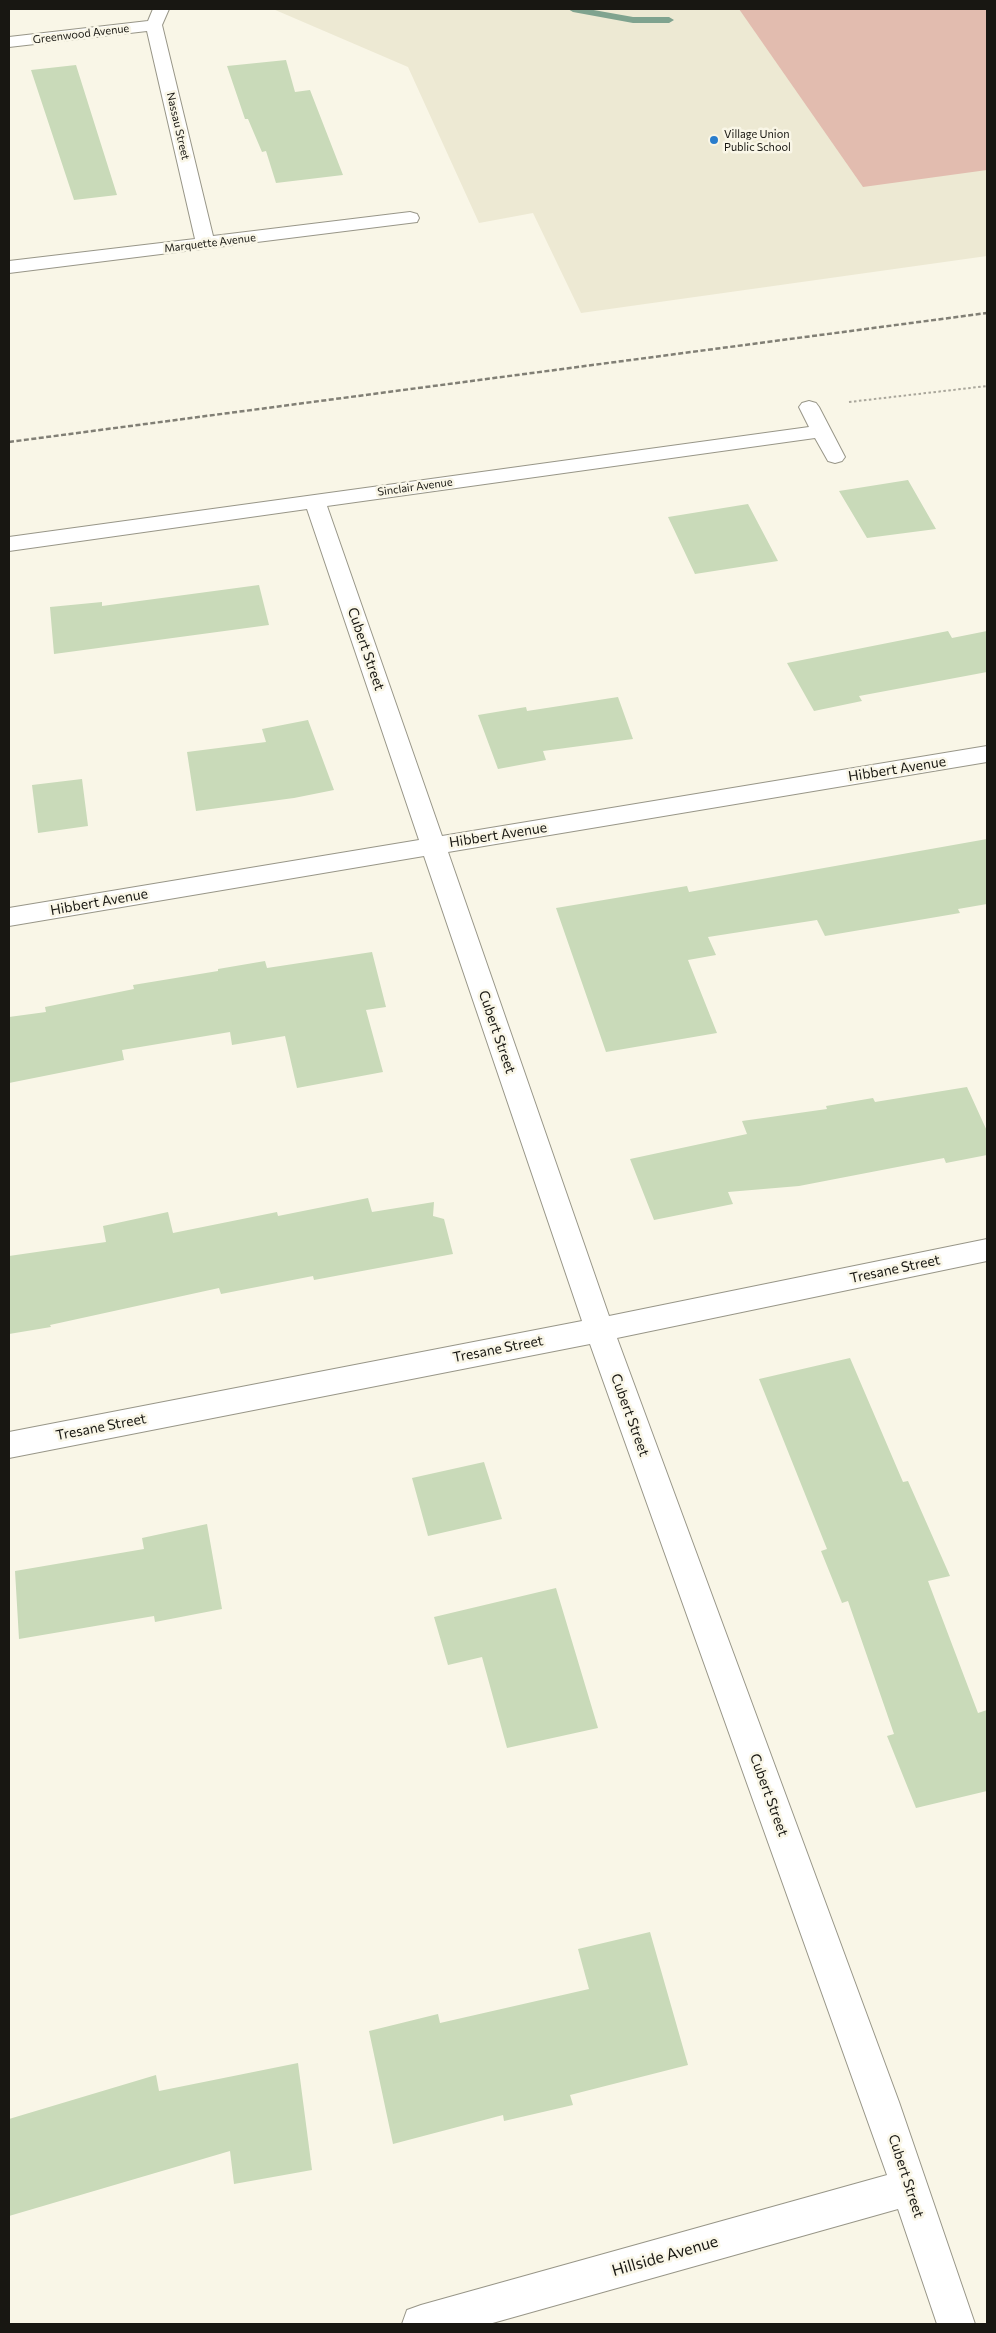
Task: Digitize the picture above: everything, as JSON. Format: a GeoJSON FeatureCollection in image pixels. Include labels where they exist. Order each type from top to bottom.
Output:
{"type":"FeatureCollection","features":[{"type":"Feature","properties":{"kind":"street"},"geometry":{"type":"LineString","coordinates":[[154,25],[161,9]]}},
{"type":"Feature","properties":{"kind":"street","name":"Greenwood Avenue"},"geometry":{"type":"LineString","coordinates":[[9,42],[154,25]]}},
{"type":"Feature","properties":{"kind":"street","name":"Nassau Street"},"geometry":{"type":"LineString","coordinates":[[154,25],[206,244]]}},
{"type":"Feature","properties":{"kind":"street","name":"Marquette Avenue"},"geometry":{"type":"LineString","coordinates":[[9,266],[206,244],[410,218]]}},
{"type":"Feature","properties":{"kind":"street"},"geometry":{"type":"LineString","coordinates":[[809,407],[835,457]]}},
{"type":"Feature","properties":{"kind":"street","name":"Sinclair Avenue"},"geometry":{"type":"LineString","coordinates":[[9,544],[821,431]]}},
{"type":"Feature","properties":{"kind":"street","name":"Cubert Street"},"geometry":{"type":"LineString","coordinates":[[315,501],[599,1330],[882,2102],[956,2324]]}},
{"type":"Feature","properties":{"kind":"street","name":"Hibbert Avenue"},"geometry":{"type":"LineString","coordinates":[[9,917],[987,754]]}},
{"type":"Feature","properties":{"kind":"street","name":"Tresane Street"},"geometry":{"type":"LineString","coordinates":[[9,1445],[599,1330],[987,1250]]}},
{"type":"Feature","properties":{"kind":"street","name":"Hillside Avenue"},"geometry":{"type":"LineString","coordinates":[[421,2324],[909,2187]]}},
{"type":"Feature","properties":{"kind":"path"},"geometry":{"type":"LineString","coordinates":[[809,407],[987,386]]}},
{"type":"Feature","properties":{"kind":"shaded area","name":"Village Union Public School"},"geometry":{"type":"Polygon","coordinates":[[[273,9],[987,9],[987,256],[581,313],[533,213],[479,223],[408,67],[273,9]]]}},
{"type":"Feature","properties":{"kind":"shaded area"},"geometry":{"type":"Polygon","coordinates":[[[739,9],[987,9],[987,170],[863,187],[739,9]]]}},
{"type":"Feature","properties":{"kind":"building"},"geometry":{"type":"Polygon","coordinates":[[[286,60],[295,92],[310,90],[343,175],[276,183],[266,151],[262,152],[248,119],[245,119],[227,66],[286,60]]]}},
{"type":"Feature","properties":{"kind":"building"},"geometry":{"type":"Polygon","coordinates":[[[76,65],[117,195],[74,200],[31,70],[76,65]]]}},
{"type":"Feature","properties":{"kind":"building"},"geometry":{"type":"Polygon","coordinates":[[[908,480],[936,529],[867,538],[839,491],[908,480]]]}},
{"type":"Feature","properties":{"kind":"building"},"geometry":{"type":"Polygon","coordinates":[[[748,504],[778,561],[695,574],[668,517],[748,504]]]}},
{"type":"Feature","properties":{"kind":"building"},"geometry":{"type":"Polygon","coordinates":[[[259,585],[269,625],[54,654],[50,607],[102,602],[102,606],[259,585]]]}},
{"type":"Feature","properties":{"kind":"building"},"geometry":{"type":"Polygon","coordinates":[[[948,631],[952,638],[987,631],[987,672],[859,696],[862,701],[814,711],[787,663],[948,631]]]}},
{"type":"Feature","properties":{"kind":"building"},"geometry":{"type":"Polygon","coordinates":[[[618,697],[633,739],[543,751],[546,760],[498,769],[478,715],[526,707],[527,711],[618,697]]]}},
{"type":"Feature","properties":{"kind":"building"},"geometry":{"type":"Polygon","coordinates":[[[308,720],[334,790],[294,798],[196,811],[187,752],[266,742],[262,729],[308,720]]]}},
{"type":"Feature","properties":{"kind":"building"},"geometry":{"type":"Polygon","coordinates":[[[82,779],[88,826],[38,833],[32,785],[82,779]]]}},
{"type":"Feature","properties":{"kind":"building"},"geometry":{"type":"Polygon","coordinates":[[[987,839],[987,904],[958,909],[960,913],[825,936],[817,920],[708,937],[716,955],[688,960],[717,1033],[606,1052],[556,908],[687,886],[689,892],[987,839]]]}},
{"type":"Feature","properties":{"kind":"building"},"geometry":{"type":"Polygon","coordinates":[[[372,952],[386,1007],[366,1010],[383,1072],[297,1088],[285,1036],[232,1045],[230,1032],[122,1050],[124,1060],[9,1083],[9,1017],[46,1012],[45,1007],[134,989],[133,985],[218,971],[218,969],[265,961],[267,968],[372,952]]]}},
{"type":"Feature","properties":{"kind":"building"},"geometry":{"type":"Polygon","coordinates":[[[967,1087],[987,1131],[987,1155],[946,1163],[944,1158],[799,1186],[728,1192],[733,1204],[654,1220],[630,1159],[747,1134],[742,1121],[827,1109],[826,1106],[873,1098],[875,1102],[967,1087]]]}},
{"type":"Feature","properties":{"kind":"building"},"geometry":{"type":"Polygon","coordinates":[[[368,1198],[372,1212],[434,1202],[433,1216],[444,1219],[453,1254],[314,1280],[313,1276],[221,1294],[219,1288],[50,1325],[51,1327],[9,1334],[9,1256],[106,1242],[103,1226],[168,1212],[173,1233],[277,1212],[278,1216],[368,1198]]]}},
{"type":"Feature","properties":{"kind":"building"},"geometry":{"type":"Polygon","coordinates":[[[850,1358],[903,1482],[908,1481],[950,1576],[928,1581],[978,1713],[987,1710],[987,1791],[916,1808],[887,1736],[894,1734],[848,1601],[842,1603],[821,1551],[827,1549],[759,1379],[850,1358]]]}},
{"type":"Feature","properties":{"kind":"building"},"geometry":{"type":"Polygon","coordinates":[[[484,1462],[502,1519],[428,1536],[412,1478],[484,1462]]]}},
{"type":"Feature","properties":{"kind":"building"},"geometry":{"type":"Polygon","coordinates":[[[207,1524],[222,1609],[155,1622],[154,1616],[19,1639],[15,1571],[144,1549],[142,1538],[207,1524]]]}},
{"type":"Feature","properties":{"kind":"building"},"geometry":{"type":"Polygon","coordinates":[[[556,1588],[598,1728],[507,1748],[482,1657],[448,1665],[434,1617],[556,1588]]]}},
{"type":"Feature","properties":{"kind":"building"},"geometry":{"type":"Polygon","coordinates":[[[650,1932],[688,2065],[570,2095],[573,2105],[504,2121],[503,2115],[393,2144],[369,2031],[438,2014],[440,2023],[589,1989],[578,1949],[650,1932]]]}},
{"type":"Feature","properties":{"kind":"building"},"geometry":{"type":"Polygon","coordinates":[[[298,2063],[312,2170],[234,2184],[230,2151],[9,2216],[9,2119],[156,2075],[159,2091],[298,2063]]]}},
{"type":"Feature","properties":{"kind":"waterway"},"geometry":{"type":"LineString","coordinates":[[573,9],[633,20],[669,20]]}},
{"type":"Feature","properties":{"kind":"railway"},"geometry":{"type":"LineString","coordinates":[[9,442],[987,313]]}},
{"type":"Feature","properties":{"kind":"place","name":"Village Union Public School"},"geometry":{"type":"Point","coordinates":[714,140]}}]}
